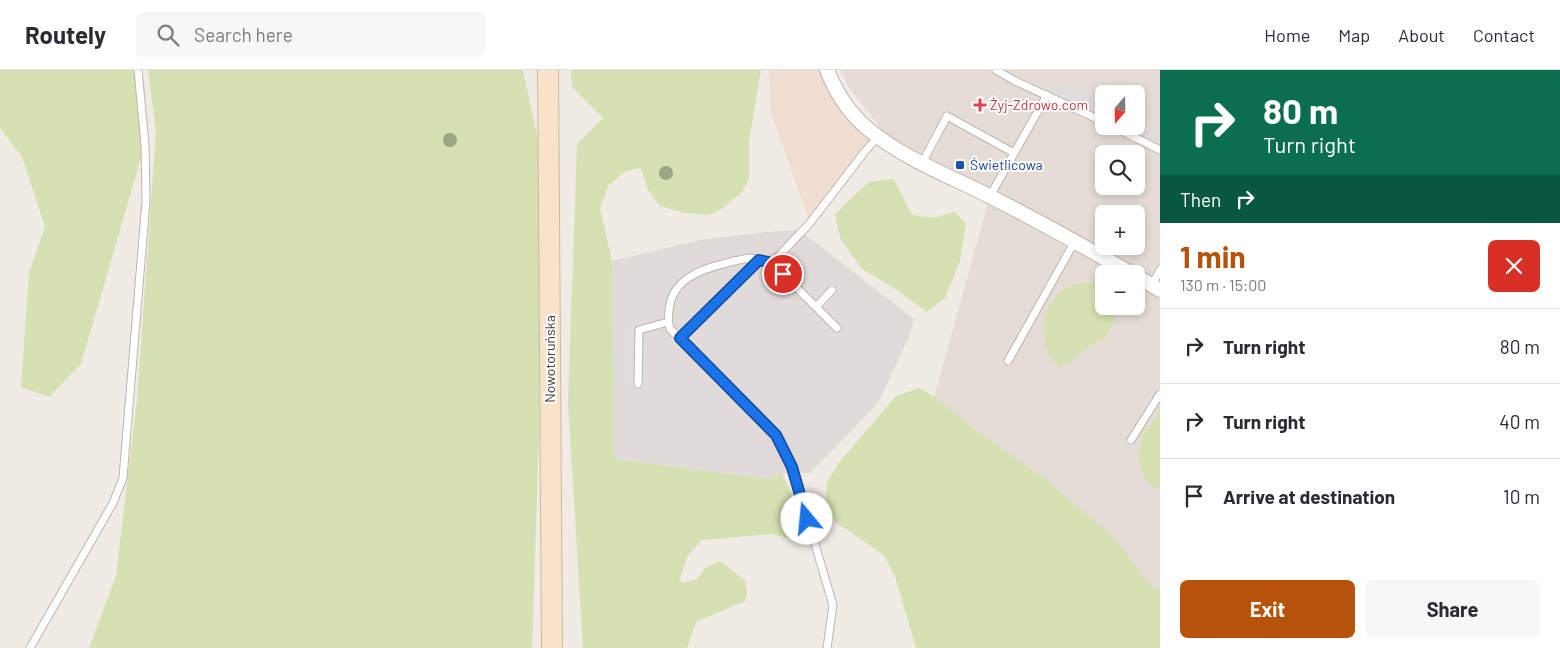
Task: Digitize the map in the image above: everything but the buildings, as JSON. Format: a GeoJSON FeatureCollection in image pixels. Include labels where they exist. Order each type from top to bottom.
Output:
{"type":"FeatureCollection","features":[{"type":"Feature","properties":{"kind":"main road","name":"Nowotoruńska"},"geometry":{"type":"LineString","coordinates":[[548,70],[552,648]]}},
{"type":"Feature","properties":{"kind":"street"},"geometry":{"type":"LineString","coordinates":[[827,70],[844,104],[856,118],[878,137],[922,163],[990,196],[1116,265]]}},
{"type":"Feature","properties":{"kind":"street"},"geometry":{"type":"LineString","coordinates":[[1145,281],[1156,288]]}},
{"type":"Feature","properties":{"kind":"lane"},"geometry":{"type":"LineString","coordinates":[[30,648],[113,502],[123,478],[146,201],[145,144],[138,70]]}},
{"type":"Feature","properties":{"kind":"lane"},"geometry":{"type":"LineString","coordinates":[[996,70],[1015,81],[1095,118]]}},
{"type":"Feature","properties":{"kind":"lane"},"geometry":{"type":"LineString","coordinates":[[990,196],[1047,95]]}},
{"type":"Feature","properties":{"kind":"lane"},"geometry":{"type":"LineString","coordinates":[[922,163],[947,116],[1014,153]]}},
{"type":"Feature","properties":{"kind":"lane"},"geometry":{"type":"LineString","coordinates":[[1130,135],[1160,150]]}},
{"type":"Feature","properties":{"kind":"lane"},"geometry":{"type":"LineString","coordinates":[[772,263],[810,223],[878,137]]}},
{"type":"Feature","properties":{"kind":"lane"},"geometry":{"type":"LineString","coordinates":[[1008,361],[1075,241]]}},
{"type":"Feature","properties":{"kind":"lane"},"geometry":{"type":"LineString","coordinates":[[827,648],[833,605],[792,467],[776,435],[670,328],[668,322],[670,300],[675,289],[694,273],[711,266],[751,258],[772,263],[837,328]]}},
{"type":"Feature","properties":{"kind":"lane"},"geometry":{"type":"LineString","coordinates":[[680,338],[759,260]]}},
{"type":"Feature","properties":{"kind":"lane"},"geometry":{"type":"LineString","coordinates":[[1156,288],[1160,270]]}},
{"type":"Feature","properties":{"kind":"lane"},"geometry":{"type":"LineString","coordinates":[[816,307],[832,290]]}},
{"type":"Feature","properties":{"kind":"lane"},"geometry":{"type":"LineString","coordinates":[[638,384],[639,330],[668,322]]}},
{"type":"Feature","properties":{"kind":"lane"},"geometry":{"type":"LineString","coordinates":[[1131,440],[1160,394]]}},
{"type":"Feature","properties":{"kind":"shaded area"},"geometry":{"type":"Polygon","coordinates":[[[769,70],[827,70],[878,137],[810,223],[770,110],[769,70]]]}},
{"type":"Feature","properties":{"kind":"shaded area"},"geometry":{"type":"Polygon","coordinates":[[[841,70],[1160,70],[1160,595],[931,408],[990,196],[896,148],[847,85],[841,70]]]}},
{"type":"Feature","properties":{"kind":"shaded area"},"geometry":{"type":"Polygon","coordinates":[[[1054,83],[1088,89],[1095,92],[1095,118],[1047,95],[1054,83]]]}},
{"type":"Feature","properties":{"kind":"shaded area"},"geometry":{"type":"Polygon","coordinates":[[[1145,128],[1160,140],[1156,148],[1130,135],[1145,135],[1145,128]]]}},
{"type":"Feature","properties":{"kind":"shaded area"},"geometry":{"type":"Polygon","coordinates":[[[795,230],[806,235],[914,319],[909,337],[878,403],[810,473],[782,473],[769,479],[614,459],[612,261],[700,240],[795,230]]]}},
{"type":"Feature","properties":{"kind":"shaded area"},"geometry":{"type":"Polygon","coordinates":[[[619,321],[653,322],[651,389],[617,387],[619,321]]]}},
{"type":"Feature","properties":{"kind":"green space"},"geometry":{"type":"Polygon","coordinates":[[[0,70],[138,70],[145,144],[81,364],[49,397],[21,387],[29,273],[45,227],[22,157],[0,128],[0,70]]]}},
{"type":"Feature","properties":{"kind":"green space"},"geometry":{"type":"Polygon","coordinates":[[[148,70],[523,70],[539,145],[539,436],[532,648],[89,648],[116,576],[137,399],[156,132],[148,70]]]}},
{"type":"Feature","properties":{"kind":"green space"},"geometry":{"type":"Polygon","coordinates":[[[571,70],[761,70],[749,141],[749,179],[742,192],[720,210],[709,215],[684,213],[660,206],[648,190],[641,168],[626,171],[609,185],[600,208],[612,261],[614,459],[769,479],[782,473],[796,506],[796,521],[787,538],[772,534],[702,540],[688,555],[679,580],[683,583],[697,579],[704,569],[720,561],[745,580],[747,593],[745,601],[696,622],[687,648],[583,648],[568,403],[577,144],[603,118],[572,87],[571,70]]]}},
{"type":"Feature","properties":{"kind":"green space"},"geometry":{"type":"Polygon","coordinates":[[[893,179],[913,215],[932,218],[955,212],[966,224],[960,261],[945,298],[927,312],[894,288],[862,269],[841,240],[835,215],[869,182],[893,179]]]}},
{"type":"Feature","properties":{"kind":"green space"},"geometry":{"type":"Polygon","coordinates":[[[1095,282],[1095,315],[1115,315],[1115,321],[1105,338],[1081,351],[1072,363],[1060,367],[1050,356],[1046,347],[1044,329],[1047,311],[1057,295],[1064,289],[1082,283],[1095,282]]]}},
{"type":"Feature","properties":{"kind":"green space"},"geometry":{"type":"Polygon","coordinates":[[[919,388],[932,395],[979,433],[1045,479],[1114,538],[1150,585],[1160,590],[1160,648],[916,648],[895,577],[884,555],[825,515],[827,483],[838,464],[896,396],[919,388]]]}},
{"type":"Feature","properties":{"kind":"green space"},"geometry":{"type":"Polygon","coordinates":[[[1160,409],[1160,488],[1152,487],[1142,473],[1138,455],[1144,432],[1155,420],[1160,409]]]}},
{"type":"Feature","properties":{"kind":"place","name":"Żyj-Zdrowo.com"},"geometry":{"type":"Point","coordinates":[980,105]}},
{"type":"Feature","properties":{"kind":"place","name":"Świetlicowa"},"geometry":{"type":"Point","coordinates":[960,165]}},
{"type":"Feature","properties":{"kind":"route"},"geometry":{"type":"LineString","coordinates":[[783,274],[772,263],[759,260],[680,338],[776,435],[792,467],[807,519]]}}]}
